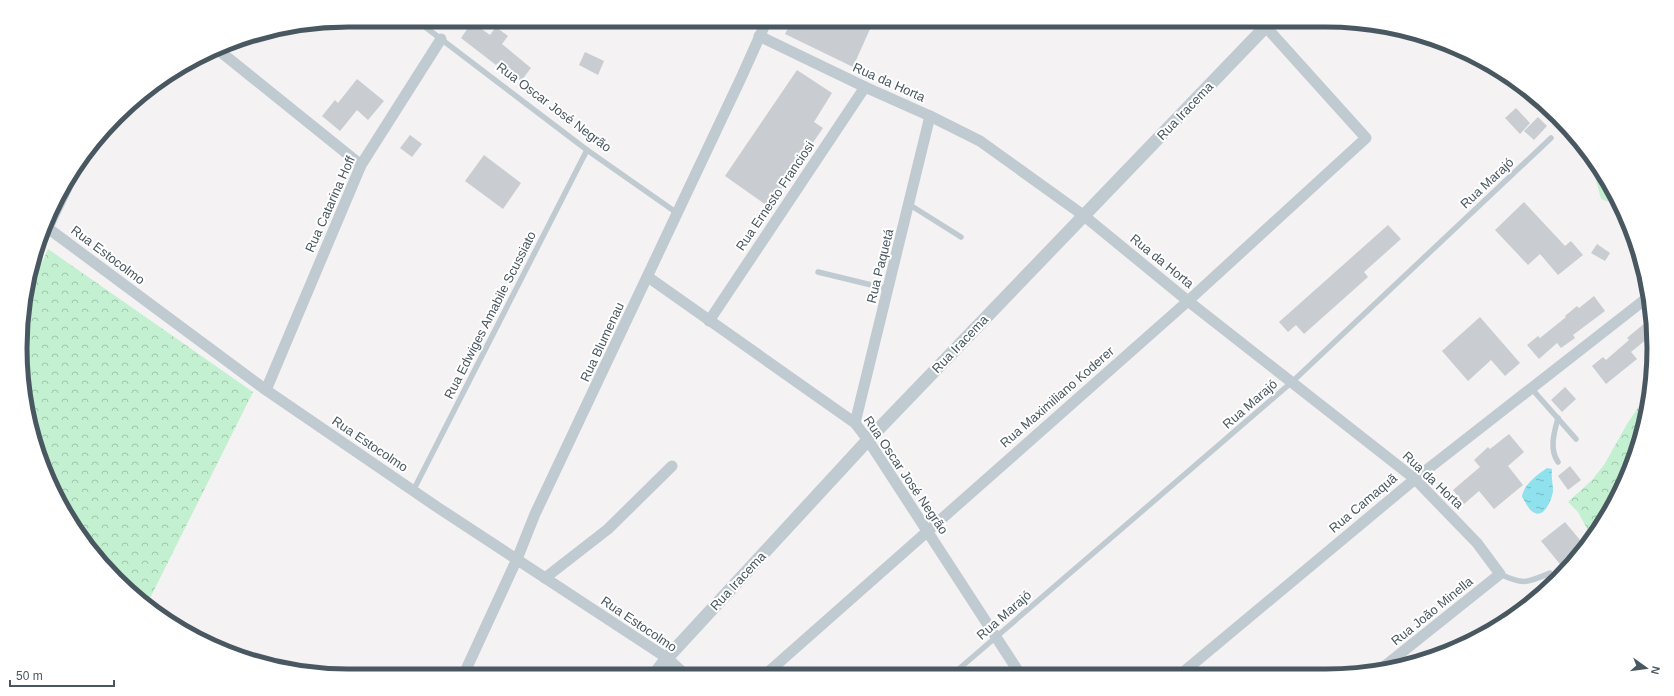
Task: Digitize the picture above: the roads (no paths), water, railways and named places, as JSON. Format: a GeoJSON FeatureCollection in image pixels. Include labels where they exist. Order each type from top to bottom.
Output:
{"type":"FeatureCollection","features":[{"type":"Feature","properties":{"kind":"street","name":"Rua Blumenau"},"geometry":{"type":"LineString","coordinates":[[466,669],[517,559],[535,514],[742,78],[764,27]]}},
{"type":"Feature","properties":{"kind":"street","name":"Rua Iracema"},"geometry":{"type":"LineString","coordinates":[[659,669],[667,658],[868,440],[1083,215],[1266,27]]}},
{"type":"Feature","properties":{"kind":"street","name":"Rua Maximiliano Koderer"},"geometry":{"type":"LineString","coordinates":[[772,669],[1188,301],[1366,138],[1272,27]]}},
{"type":"Feature","properties":{"kind":"street","name":"Rua da Horta"},"geometry":{"type":"LineString","coordinates":[[759,36],[980,141],[1083,215],[1188,301],[1415,479],[1477,543],[1500,574]]}},
{"type":"Feature","properties":{"kind":"street","name":"Rua Catarina Hoff"},"geometry":{"type":"LineString","coordinates":[[266,390],[361,164],[441,40]]}},
{"type":"Feature","properties":{"kind":"street"},"geometry":{"type":"LineString","coordinates":[[222,53],[361,164]]}},
{"type":"Feature","properties":{"kind":"street","name":"Rua Ernesto Franciosi"},"geometry":{"type":"LineString","coordinates":[[709,321],[865,87]]}},
{"type":"Feature","properties":{"kind":"street","name":"Rua Paquetá"},"geometry":{"type":"LineString","coordinates":[[855,423],[910,204],[930,116]]}},
{"type":"Feature","properties":{"kind":"street","name":"Rua Estocolmo"},"geometry":{"type":"LineString","coordinates":[[50,229],[266,390],[413,490],[667,658],[679,669]]}},
{"type":"Feature","properties":{"kind":"street","name":"Rua Oscar José Negrão"},"geometry":{"type":"LineString","coordinates":[[648,277],[855,423],[868,440],[1017,669]]}},
{"type":"Feature","properties":{"kind":"street","name":"Rua Camaquã"},"geometry":{"type":"LineString","coordinates":[[1187,669],[1415,479],[1643,301]]}},
{"type":"Feature","properties":{"kind":"street"},"geometry":{"type":"LineString","coordinates":[[545,578],[608,529],[672,466]]}},
{"type":"Feature","properties":{"kind":"street","name":"Rua João Minella"},"geometry":{"type":"LineString","coordinates":[[1388,663],[1500,574]]}},
{"type":"Feature","properties":{"kind":"lane","name":"Rua Oscar José Negrão"},"geometry":{"type":"LineString","coordinates":[[425,27],[587,150],[678,213]]}},
{"type":"Feature","properties":{"kind":"lane","name":"Rua Marajó"},"geometry":{"type":"LineString","coordinates":[[959,669],[1292,382],[1551,138]]}},
{"type":"Feature","properties":{"kind":"lane","name":"Rua Edwiges Amabile Scussiato"},"geometry":{"type":"LineString","coordinates":[[413,490],[587,150]]}},
{"type":"Feature","properties":{"kind":"lane"},"geometry":{"type":"LineString","coordinates":[[910,204],[961,238]]}},
{"type":"Feature","properties":{"kind":"lane"},"geometry":{"type":"LineString","coordinates":[[818,272],[888,288]]}},
{"type":"Feature","properties":{"kind":"lane"},"geometry":{"type":"LineString","coordinates":[[1531,388],[1576,439]]}},
{"type":"Feature","properties":{"kind":"lane"},"geometry":{"type":"LineString","coordinates":[[1558,418],[1553,444],[1554,456],[1558,462]]}},
{"type":"Feature","properties":{"kind":"lane"},"geometry":{"type":"LineString","coordinates":[[1500,574],[1514,581],[1520,582],[1532,581],[1550,573]]}},
{"type":"Feature","properties":{"kind":"water"},"geometry":{"type":"Polygon","coordinates":[[[1547,468],[1552,469],[1553,491],[1547,508],[1541,513],[1537,514],[1531,511],[1522,497],[1528,484],[1547,468]]]}}]}
